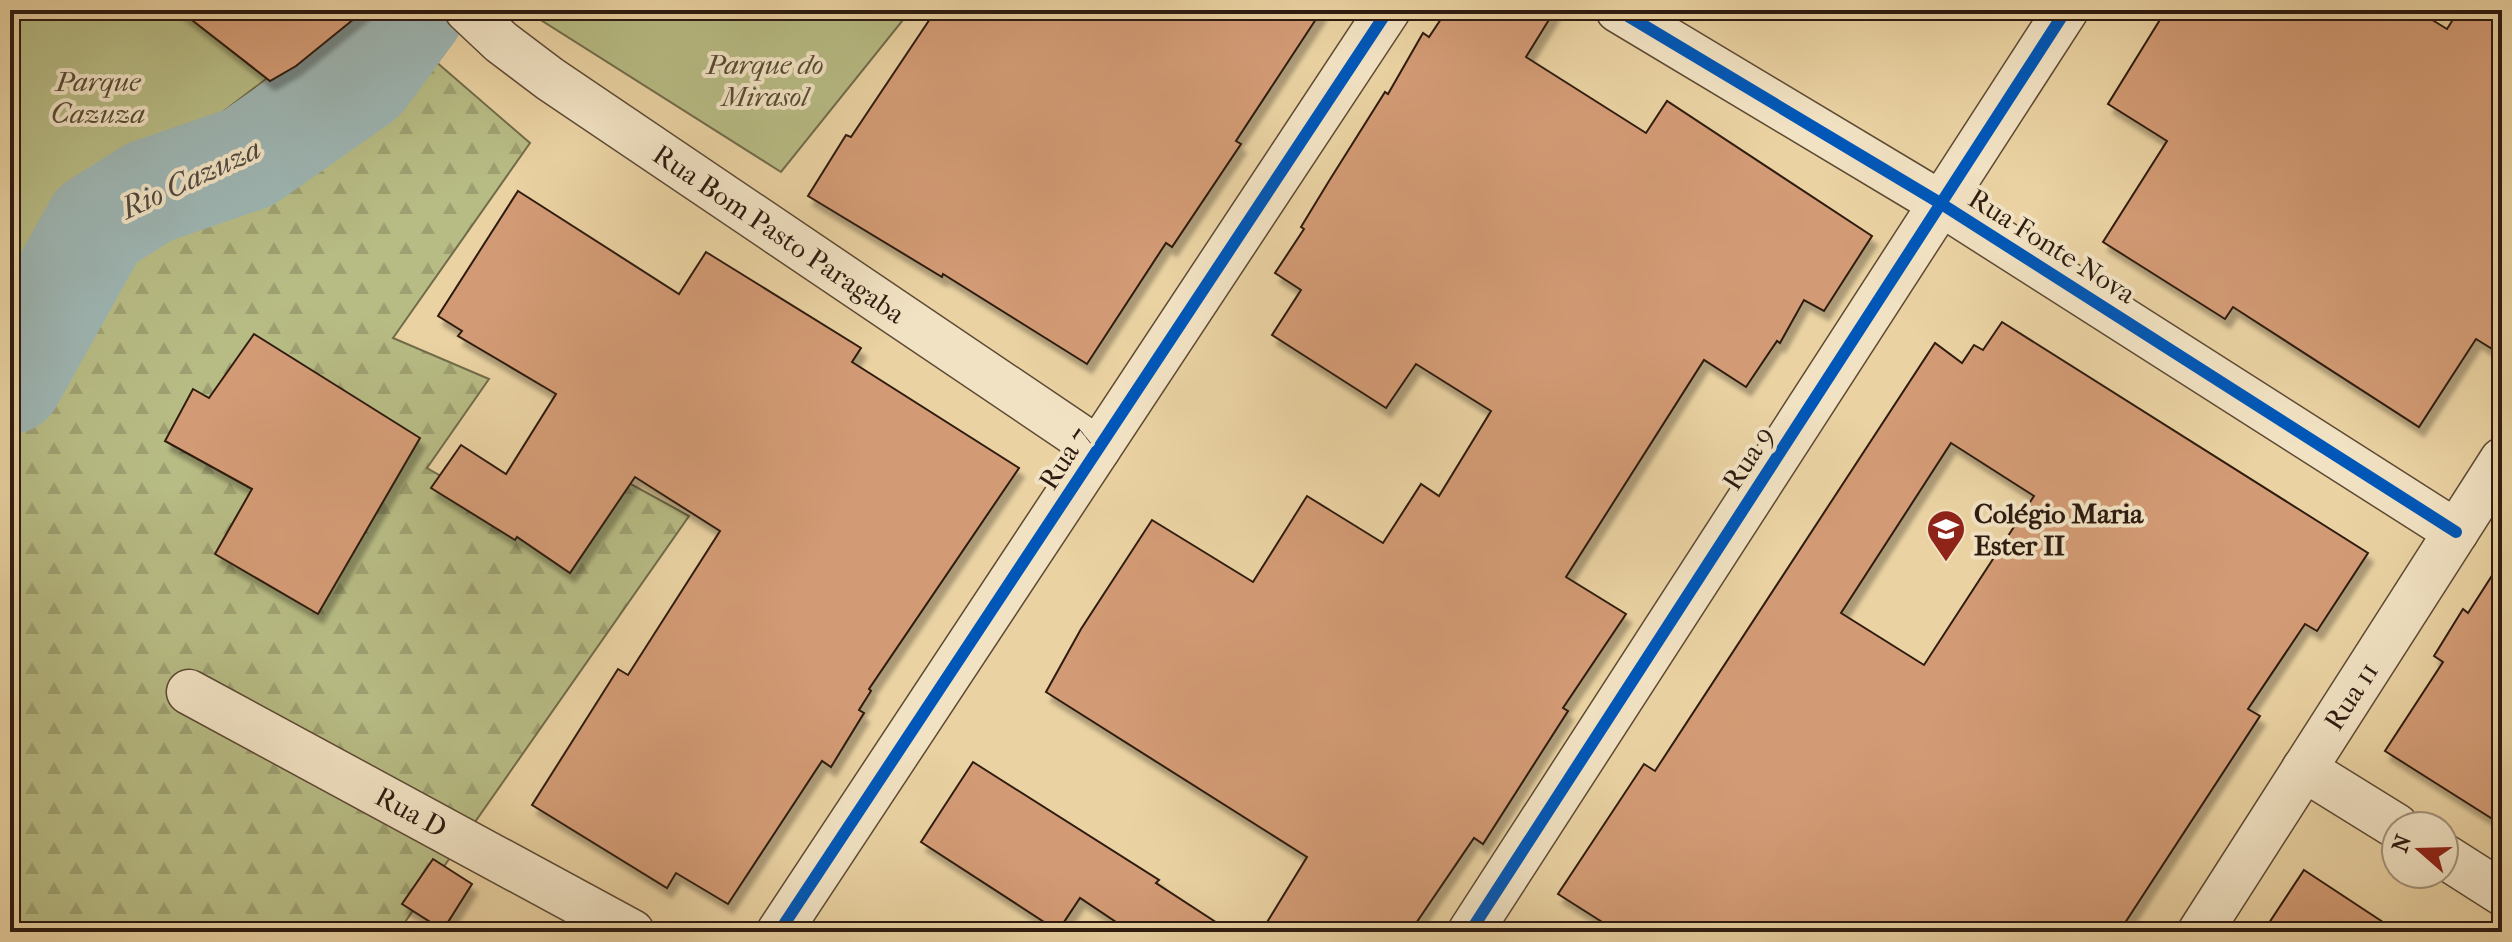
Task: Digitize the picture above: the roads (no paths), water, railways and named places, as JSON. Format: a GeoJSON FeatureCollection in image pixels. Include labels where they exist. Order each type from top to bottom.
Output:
{"type":"FeatureCollection","features":[{"type":"Feature","properties":{"kind":"street","name":"Rua Bom Pasto Paragaba"},"geometry":{"type":"LineString","coordinates":[[467,10],[501,42],[550,79],[1098,449]]}},
{"type":"Feature","properties":{"kind":"street","name":"Rua 7"},"geometry":{"type":"LineString","coordinates":[[779,932],[1388,10]]}},
{"type":"Feature","properties":{"kind":"street","name":"Rua Fonte Nova"},"geometry":{"type":"LineString","coordinates":[[1618,10],[1940,203],[2456,532]]}},
{"type":"Feature","properties":{"kind":"street","name":"Rua 9"},"geometry":{"type":"LineString","coordinates":[[1470,932],[2066,10]]}},
{"type":"Feature","properties":{"kind":"street","name":"Rua 11"},"geometry":{"type":"LineString","coordinates":[[2200,932],[2502,460]]}},
{"type":"Feature","properties":{"kind":"street","name":"Rua D"},"geometry":{"type":"LineString","coordinates":[[189,692],[632,932]]}},
{"type":"Feature","properties":{"kind":"street"},"geometry":{"type":"LineString","coordinates":[[2304,769],[2380,816]]}},
{"type":"Feature","properties":{"kind":"street"},"geometry":{"type":"LineString","coordinates":[[2460,866],[2502,893]]}},
{"type":"Feature","properties":{"kind":"waterway","name":"Rio Cazuza"},"geometry":{"type":"LineString","coordinates":[[10,381],[97,225],[149,192],[248,158],[362,78],[412,10]]}},
{"type":"Feature","properties":{"kind":"place","name":"Colégio Maria Ester II"},"geometry":{"type":"Point","coordinates":[1946,563]}},
{"type":"Feature","properties":{"kind":"park label","name":"Parque do Mirasol"},"geometry":{"type":"Point","coordinates":[765,80]}},
{"type":"Feature","properties":{"kind":"park label","name":"Parque Cazuza"},"geometry":{"type":"Point","coordinates":[98,97]}}]}
